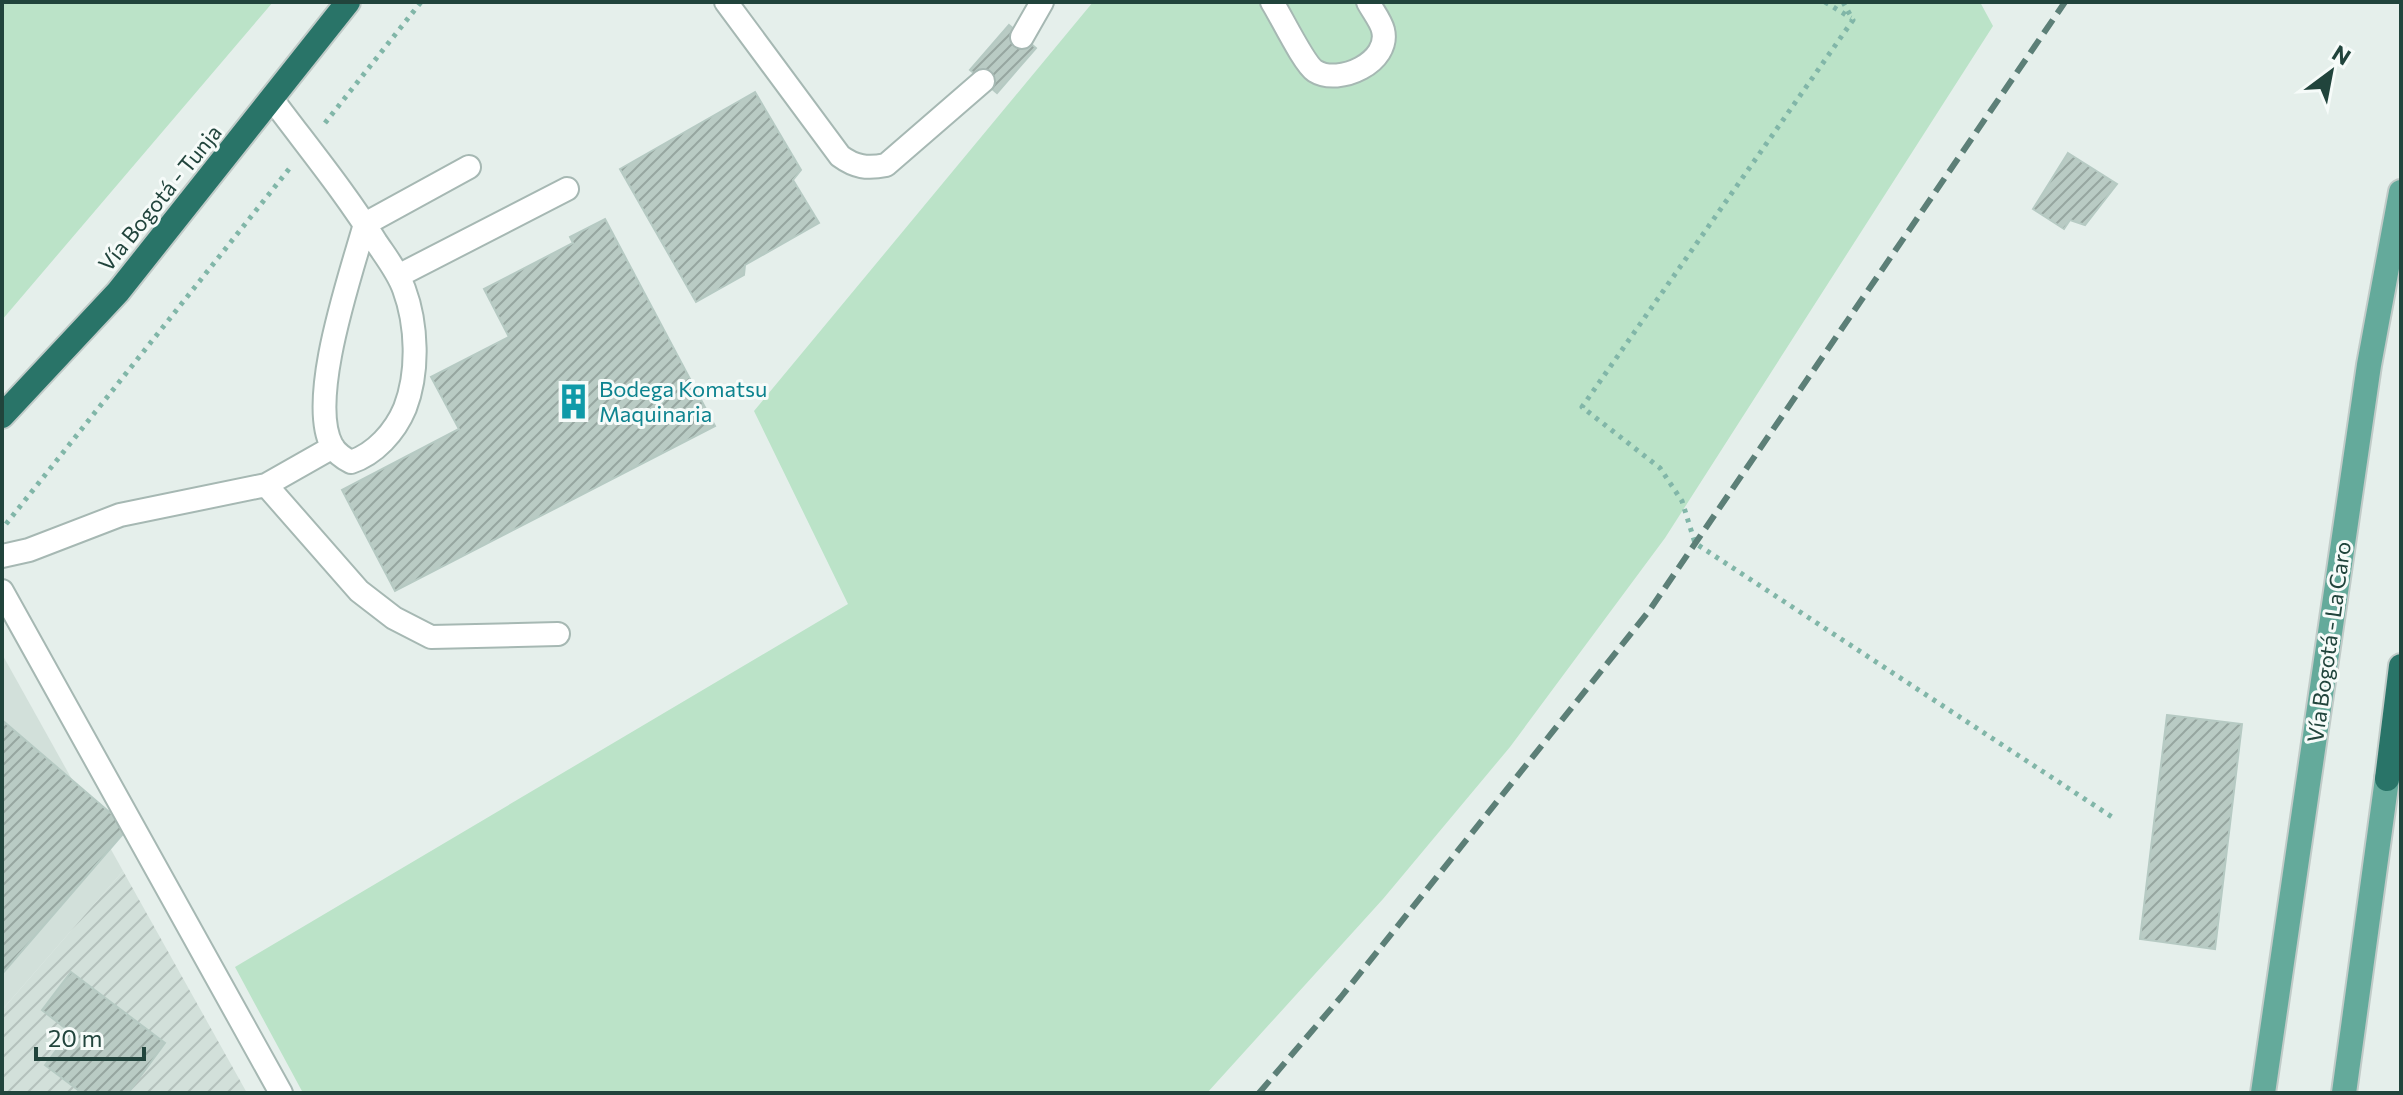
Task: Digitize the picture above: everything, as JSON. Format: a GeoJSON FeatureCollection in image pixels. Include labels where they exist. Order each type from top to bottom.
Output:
{"type":"FeatureCollection","features":[{"type":"Feature","properties":{"kind":"highway","name":"Vía Bogotá - Tunja"},"geometry":{"type":"LineString","coordinates":[[2,416],[118,292],[348,2]]}},
{"type":"Feature","properties":{"kind":"highway"},"geometry":{"type":"LineString","coordinates":[[2387,779],[2401,666]]}},
{"type":"Feature","properties":{"kind":"main road","name":"Vía Bogotá - La Caro"},"geometry":{"type":"LineString","coordinates":[[2263,1093],[2369,365],[2401,192]]}},
{"type":"Feature","properties":{"kind":"main road"},"geometry":{"type":"LineString","coordinates":[[2344,1093],[2387,779],[2401,729]]}},
{"type":"Feature","properties":{"kind":"lane"},"geometry":{"type":"LineString","coordinates":[[726,2],[840,156],[852,164],[869,168],[886,165],[983,81]]}},
{"type":"Feature","properties":{"kind":"lane"},"geometry":{"type":"LineString","coordinates":[[1022,37],[1042,2]]}},
{"type":"Feature","properties":{"kind":"lane"},"geometry":{"type":"LineString","coordinates":[[1272,2],[1311,69],[1331,77],[1356,71],[1369,62],[1382,43],[1383,31],[1368,2]]}},
{"type":"Feature","properties":{"kind":"lane"},"geometry":{"type":"LineString","coordinates":[[272,99],[365,224],[398,276],[413,322],[413,375],[409,399],[395,426],[382,442],[364,458],[351,462],[340,456],[333,447],[326,420],[328,369],[365,224],[469,167]]}},
{"type":"Feature","properties":{"kind":"lane"},"geometry":{"type":"LineString","coordinates":[[398,276],[567,189]]}},
{"type":"Feature","properties":{"kind":"lane"},"geometry":{"type":"LineString","coordinates":[[2,556],[29,550],[120,515],[266,485],[333,447]]}},
{"type":"Feature","properties":{"kind":"lane"},"geometry":{"type":"LineString","coordinates":[[266,485],[359,591],[394,618],[431,637],[558,634]]}},
{"type":"Feature","properties":{"kind":"lane"},"geometry":{"type":"LineString","coordinates":[[2,591],[281,1093]]}},
{"type":"Feature","properties":{"kind":"path"},"geometry":{"type":"LineString","coordinates":[[2,530],[421,2]]}},
{"type":"Feature","properties":{"kind":"path"},"geometry":{"type":"LineString","coordinates":[[1825,2],[1853,20]]}},
{"type":"Feature","properties":{"kind":"path"},"geometry":{"type":"LineString","coordinates":[[1843,2],[1853,20]]}},
{"type":"Feature","properties":{"kind":"path"},"geometry":{"type":"LineString","coordinates":[[1853,20],[1582,407],[1660,468],[1682,501],[1695,543],[2112,817]]}},
{"type":"Feature","properties":{"kind":"shaded area"},"geometry":{"type":"Polygon","coordinates":[[[2,654],[123,871],[2,1010],[2,654]]]}},
{"type":"Feature","properties":{"kind":"shaded area"},"geometry":{"type":"Polygon","coordinates":[[[123,871],[247,1093],[2,1093],[2,1010],[123,871]]]}},
{"type":"Feature","properties":{"kind":"green space"},"geometry":{"type":"Polygon","coordinates":[[[2,2],[273,2],[2,320],[2,2]]]}},
{"type":"Feature","properties":{"kind":"green space"},"geometry":{"type":"Polygon","coordinates":[[[1093,2],[1980,2],[1993,26],[1665,538],[1510,747],[1383,899],[1207,1093],[303,1093],[235,967],[848,604],[754,411],[1093,2]]]}},
{"type":"Feature","properties":{"kind":"building"},"geometry":{"type":"Polygon","coordinates":[[[1009,25],[1036,48],[997,93],[970,70],[1009,25]]]}},
{"type":"Feature","properties":{"kind":"building"},"geometry":{"type":"Polygon","coordinates":[[[755,92],[801,170],[793,180],[819,223],[745,265],[744,275],[696,302],[620,169],[755,92]]]}},
{"type":"Feature","properties":{"kind":"building"},"geometry":{"type":"Polygon","coordinates":[[[2068,153],[2117,184],[2085,225],[2070,220],[2064,229],[2033,209],[2068,153]]]}},
{"type":"Feature","properties":{"kind":"building","name":"Bodega Komatsu Maquinaria"},"geometry":{"type":"Polygon","coordinates":[[[605,219],[715,426],[395,591],[342,490],[459,429],[431,377],[509,337],[484,289],[573,243],[570,237],[605,219]]]}},
{"type":"Feature","properties":{"kind":"building"},"geometry":{"type":"Polygon","coordinates":[[[2167,715],[2242,724],[2215,949],[2140,939],[2167,715]]]}},
{"type":"Feature","properties":{"kind":"building"},"geometry":{"type":"Polygon","coordinates":[[[2,720],[128,828],[2,974],[2,720]]]}},
{"type":"Feature","properties":{"kind":"building"},"geometry":{"type":"Polygon","coordinates":[[[71,972],[165,1043],[128,1093],[82,1093],[45,1065],[70,1032],[42,1010],[71,972]]]}},
{"type":"Feature","properties":{"kind":"railway"},"geometry":{"type":"LineString","coordinates":[[1259,1093],[1341,997],[1649,611],[2065,2]]}},
{"type":"Feature","properties":{"kind":"place","name":"Bodega Komatsu Maquinaria"},"geometry":{"type":"Point","coordinates":[573,402]}}]}
